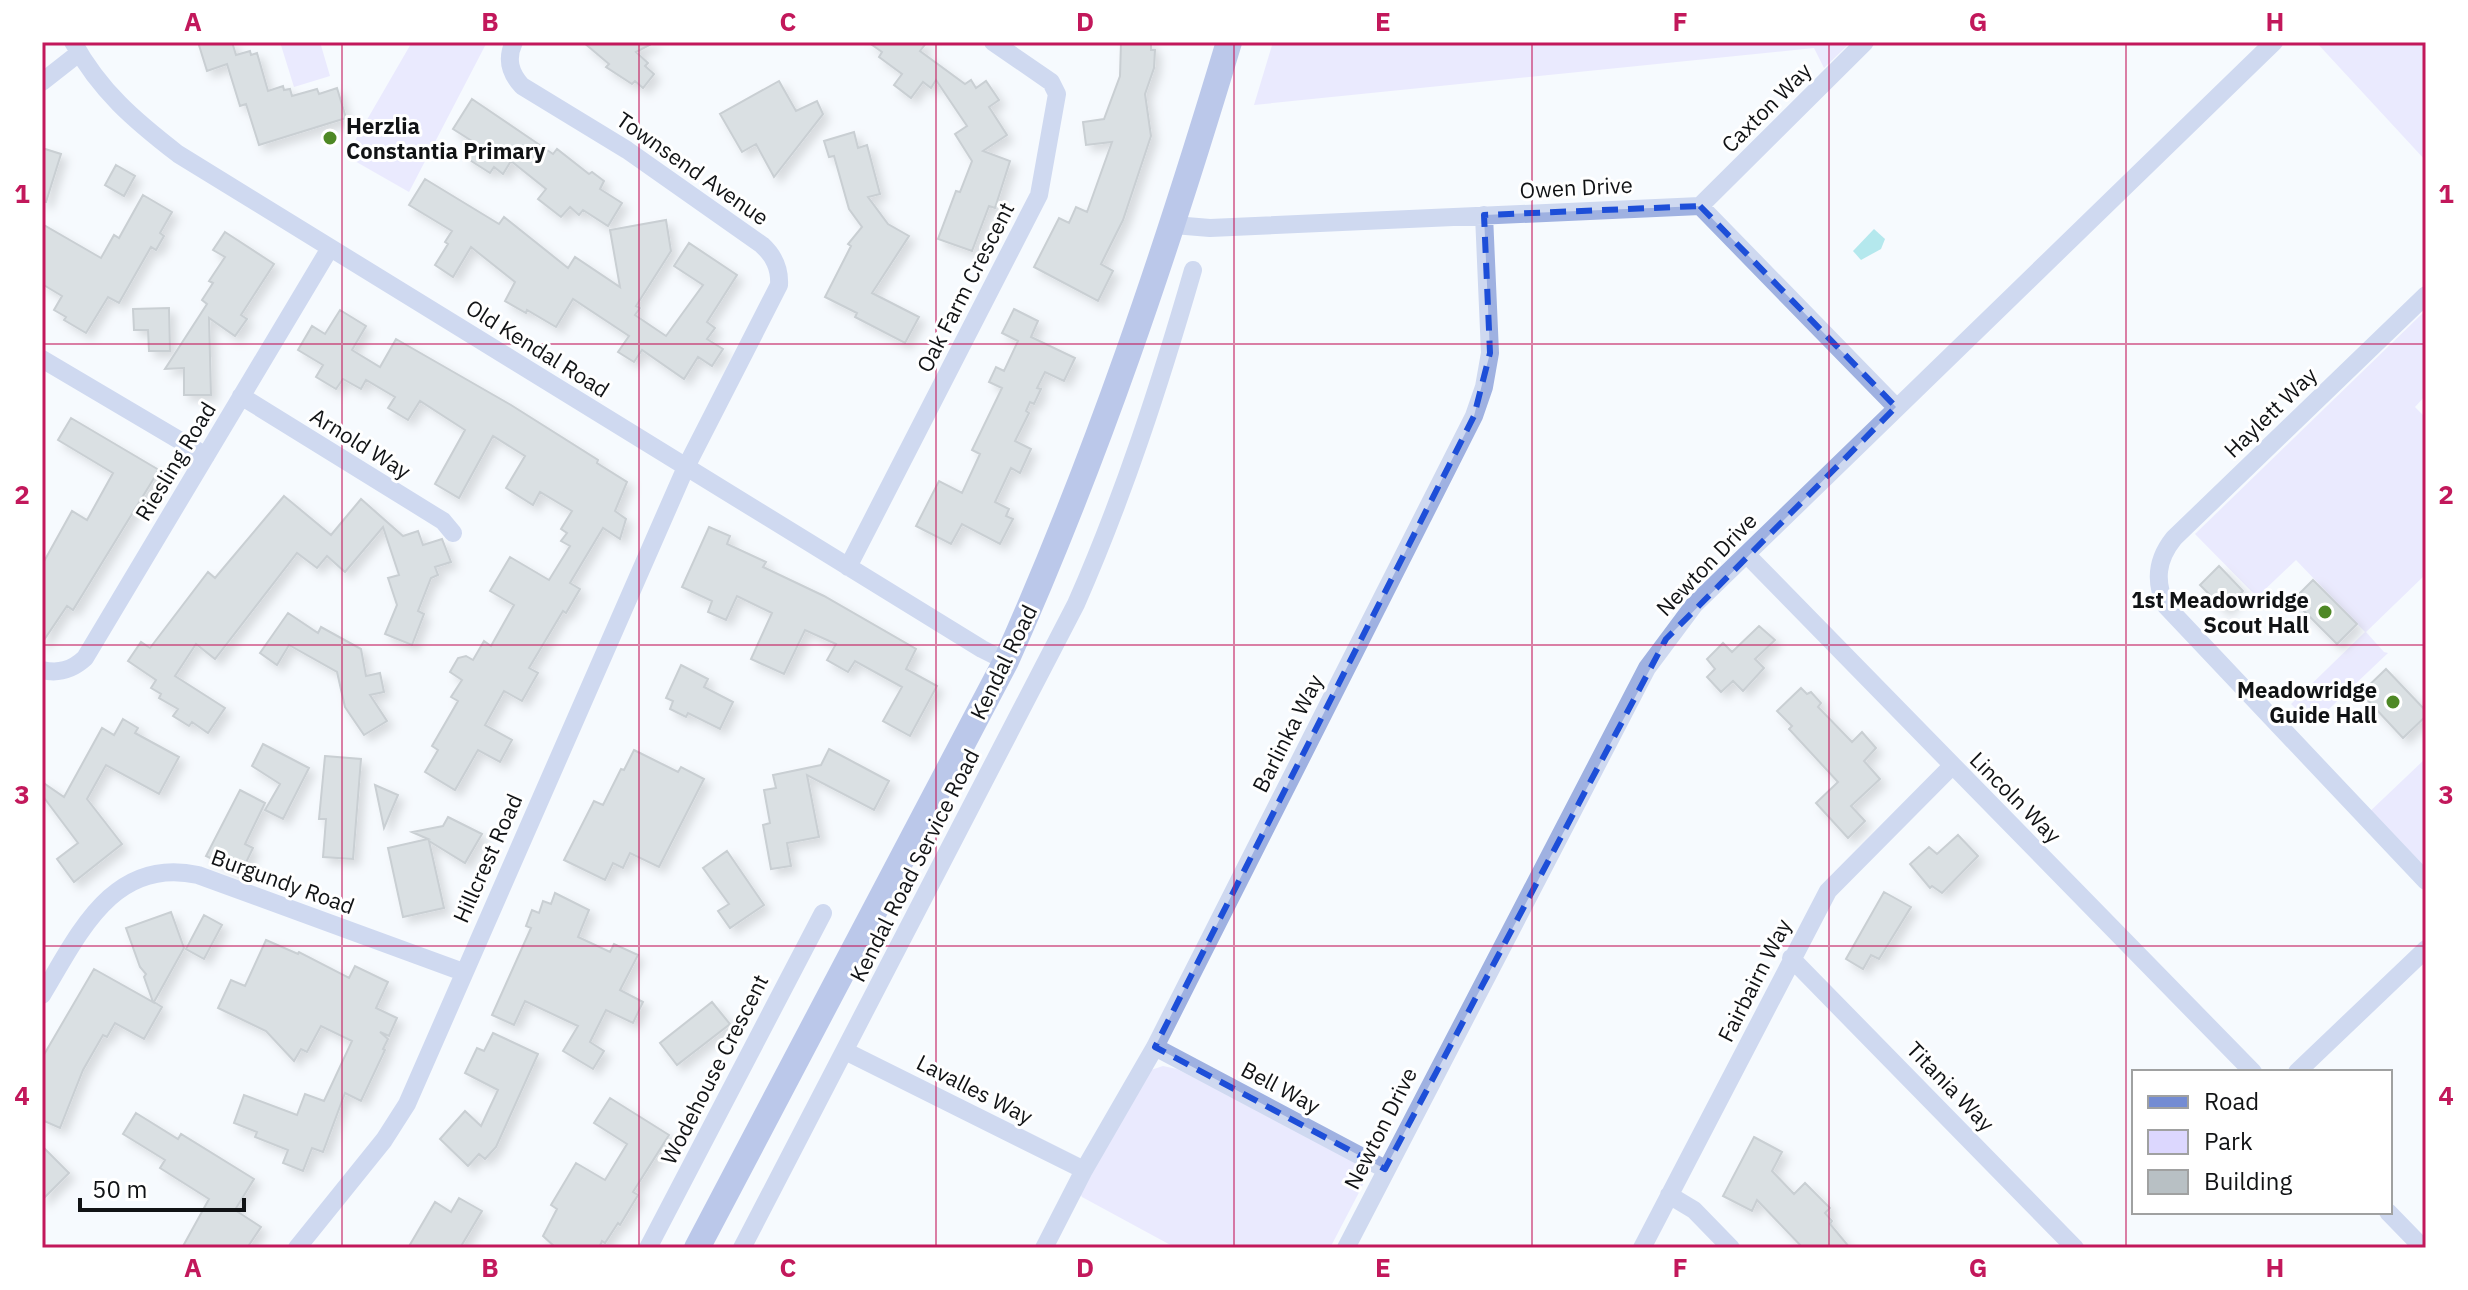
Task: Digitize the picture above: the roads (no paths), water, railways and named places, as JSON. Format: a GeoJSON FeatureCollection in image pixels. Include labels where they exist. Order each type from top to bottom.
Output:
{"type":"FeatureCollection","features":[{"type":"Feature","properties":{"kind":"main road","name":"Kendal Road"},"geometry":{"type":"LineString","coordinates":[[697,1248],[1006,661],[1077,495],[1118,388],[1174,225],[1229,42]]}},
{"type":"Feature","properties":{"kind":"street","name":"Townsend Avenue"},"geometry":{"type":"LineString","coordinates":[[514,42],[510,51],[511,70],[522,86],[627,150],[762,245],[774,260],[780,276],[777,293],[686,467]]}},
{"type":"Feature","properties":{"kind":"street","name":"Oak Farm Crescent"},"geometry":{"type":"LineString","coordinates":[[848,567],[1039,195],[1057,94],[1051,82],[993,42]]}},
{"type":"Feature","properties":{"kind":"street","name":"Caxton Way"},"geometry":{"type":"LineString","coordinates":[[1700,206],[1865,42]]}},
{"type":"Feature","properties":{"kind":"street","name":"Newton Drive"},"geometry":{"type":"LineString","coordinates":[[1346,1248],[1647,668],[1694,605],[2274,42]]}},
{"type":"Feature","properties":{"kind":"street","name":"Old Kendal Road"},"geometry":{"type":"LineString","coordinates":[[76,48],[105,90],[126,113],[178,154],[1006,661]]}},
{"type":"Feature","properties":{"kind":"street"},"geometry":{"type":"LineString","coordinates":[[42,82],[76,48]]}},
{"type":"Feature","properties":{"kind":"street","name":"Owen Drive"},"geometry":{"type":"LineString","coordinates":[[1174,225],[1210,228],[1700,206]]}},
{"type":"Feature","properties":{"kind":"street"},"geometry":{"type":"LineString","coordinates":[[1700,206],[1896,407]]}},
{"type":"Feature","properties":{"kind":"street","name":"Barlinka Way"},"geometry":{"type":"LineString","coordinates":[[1044,1248],[1084,1170],[1155,1047],[1474,416],[1484,387],[1490,353],[1484,215]]}},
{"type":"Feature","properties":{"kind":"street","name":"Riesling Road"},"geometry":{"type":"LineString","coordinates":[[42,670],[70,669],[85,658],[330,248]]}},
{"type":"Feature","properties":{"kind":"street","name":"Kendal Road Service Road"},"geometry":{"type":"LineString","coordinates":[[742,1248],[1076,604],[1145,430],[1193,270]]}},
{"type":"Feature","properties":{"kind":"street","name":"Haylett Way"},"geometry":{"type":"LineString","coordinates":[[2426,295],[2174,538],[2162,554],[2158,572],[2166,606],[2426,881]]}},
{"type":"Feature","properties":{"kind":"street"},"geometry":{"type":"LineString","coordinates":[[42,359],[206,456]]}},
{"type":"Feature","properties":{"kind":"street","name":"Arnold Way"},"geometry":{"type":"LineString","coordinates":[[241,396],[443,521],[453,533]]}},
{"type":"Feature","properties":{"kind":"street","name":"Hillcrest Road"},"geometry":{"type":"LineString","coordinates":[[297,1248],[400,1117],[686,467]]}},
{"type":"Feature","properties":{"kind":"street","name":"Lincoln Way"},"geometry":{"type":"LineString","coordinates":[[1747,555],[2251,1070]]}},
{"type":"Feature","properties":{"kind":"street","name":"Fairbairn Way"},"geometry":{"type":"LineString","coordinates":[[1642,1248],[1828,891],[1952,766]]}},
{"type":"Feature","properties":{"kind":"street","name":"Burgundy Road"},"geometry":{"type":"LineString","coordinates":[[42,995],[106,898],[138,879],[175,871],[198,875],[463,972]]}},
{"type":"Feature","properties":{"kind":"street","name":"Wodehouse Crescent"},"geometry":{"type":"LineString","coordinates":[[648,1248],[823,913]]}},
{"type":"Feature","properties":{"kind":"street"},"geometry":{"type":"LineString","coordinates":[[2299,1070],[2426,949]]}},
{"type":"Feature","properties":{"kind":"street","name":"Titania Way"},"geometry":{"type":"LineString","coordinates":[[1791,958],[2075,1248]]}},
{"type":"Feature","properties":{"kind":"street","name":"Bell Way"},"geometry":{"type":"LineString","coordinates":[[1155,1047],[1385,1169]]}},
{"type":"Feature","properties":{"kind":"street","name":"Lavalles Way"},"geometry":{"type":"LineString","coordinates":[[845,1051],[1084,1170]]}},
{"type":"Feature","properties":{"kind":"street"},"geometry":{"type":"LineString","coordinates":[[1669,1195],[1694,1210],[1731,1248]]}},
{"type":"Feature","properties":{"kind":"street"},"geometry":{"type":"LineString","coordinates":[[2390,1214],[2423,1248]]}},
{"type":"Feature","properties":{"kind":"water"},"geometry":{"type":"Polygon","coordinates":[[[1874,229],[1885,239],[1881,249],[1861,260],[1853,251],[1874,229]]]}},
{"type":"Feature","properties":{"kind":"place","name":"Herzlia Constantia Primary"},"geometry":{"type":"Point","coordinates":[330,138]}},
{"type":"Feature","properties":{"kind":"place","name":"1st Meadowridge Scout Hall"},"geometry":{"type":"Point","coordinates":[2325,612]}},
{"type":"Feature","properties":{"kind":"place","name":"Meadowridge Guide Hall"},"geometry":{"type":"Point","coordinates":[2393,702]}}]}
